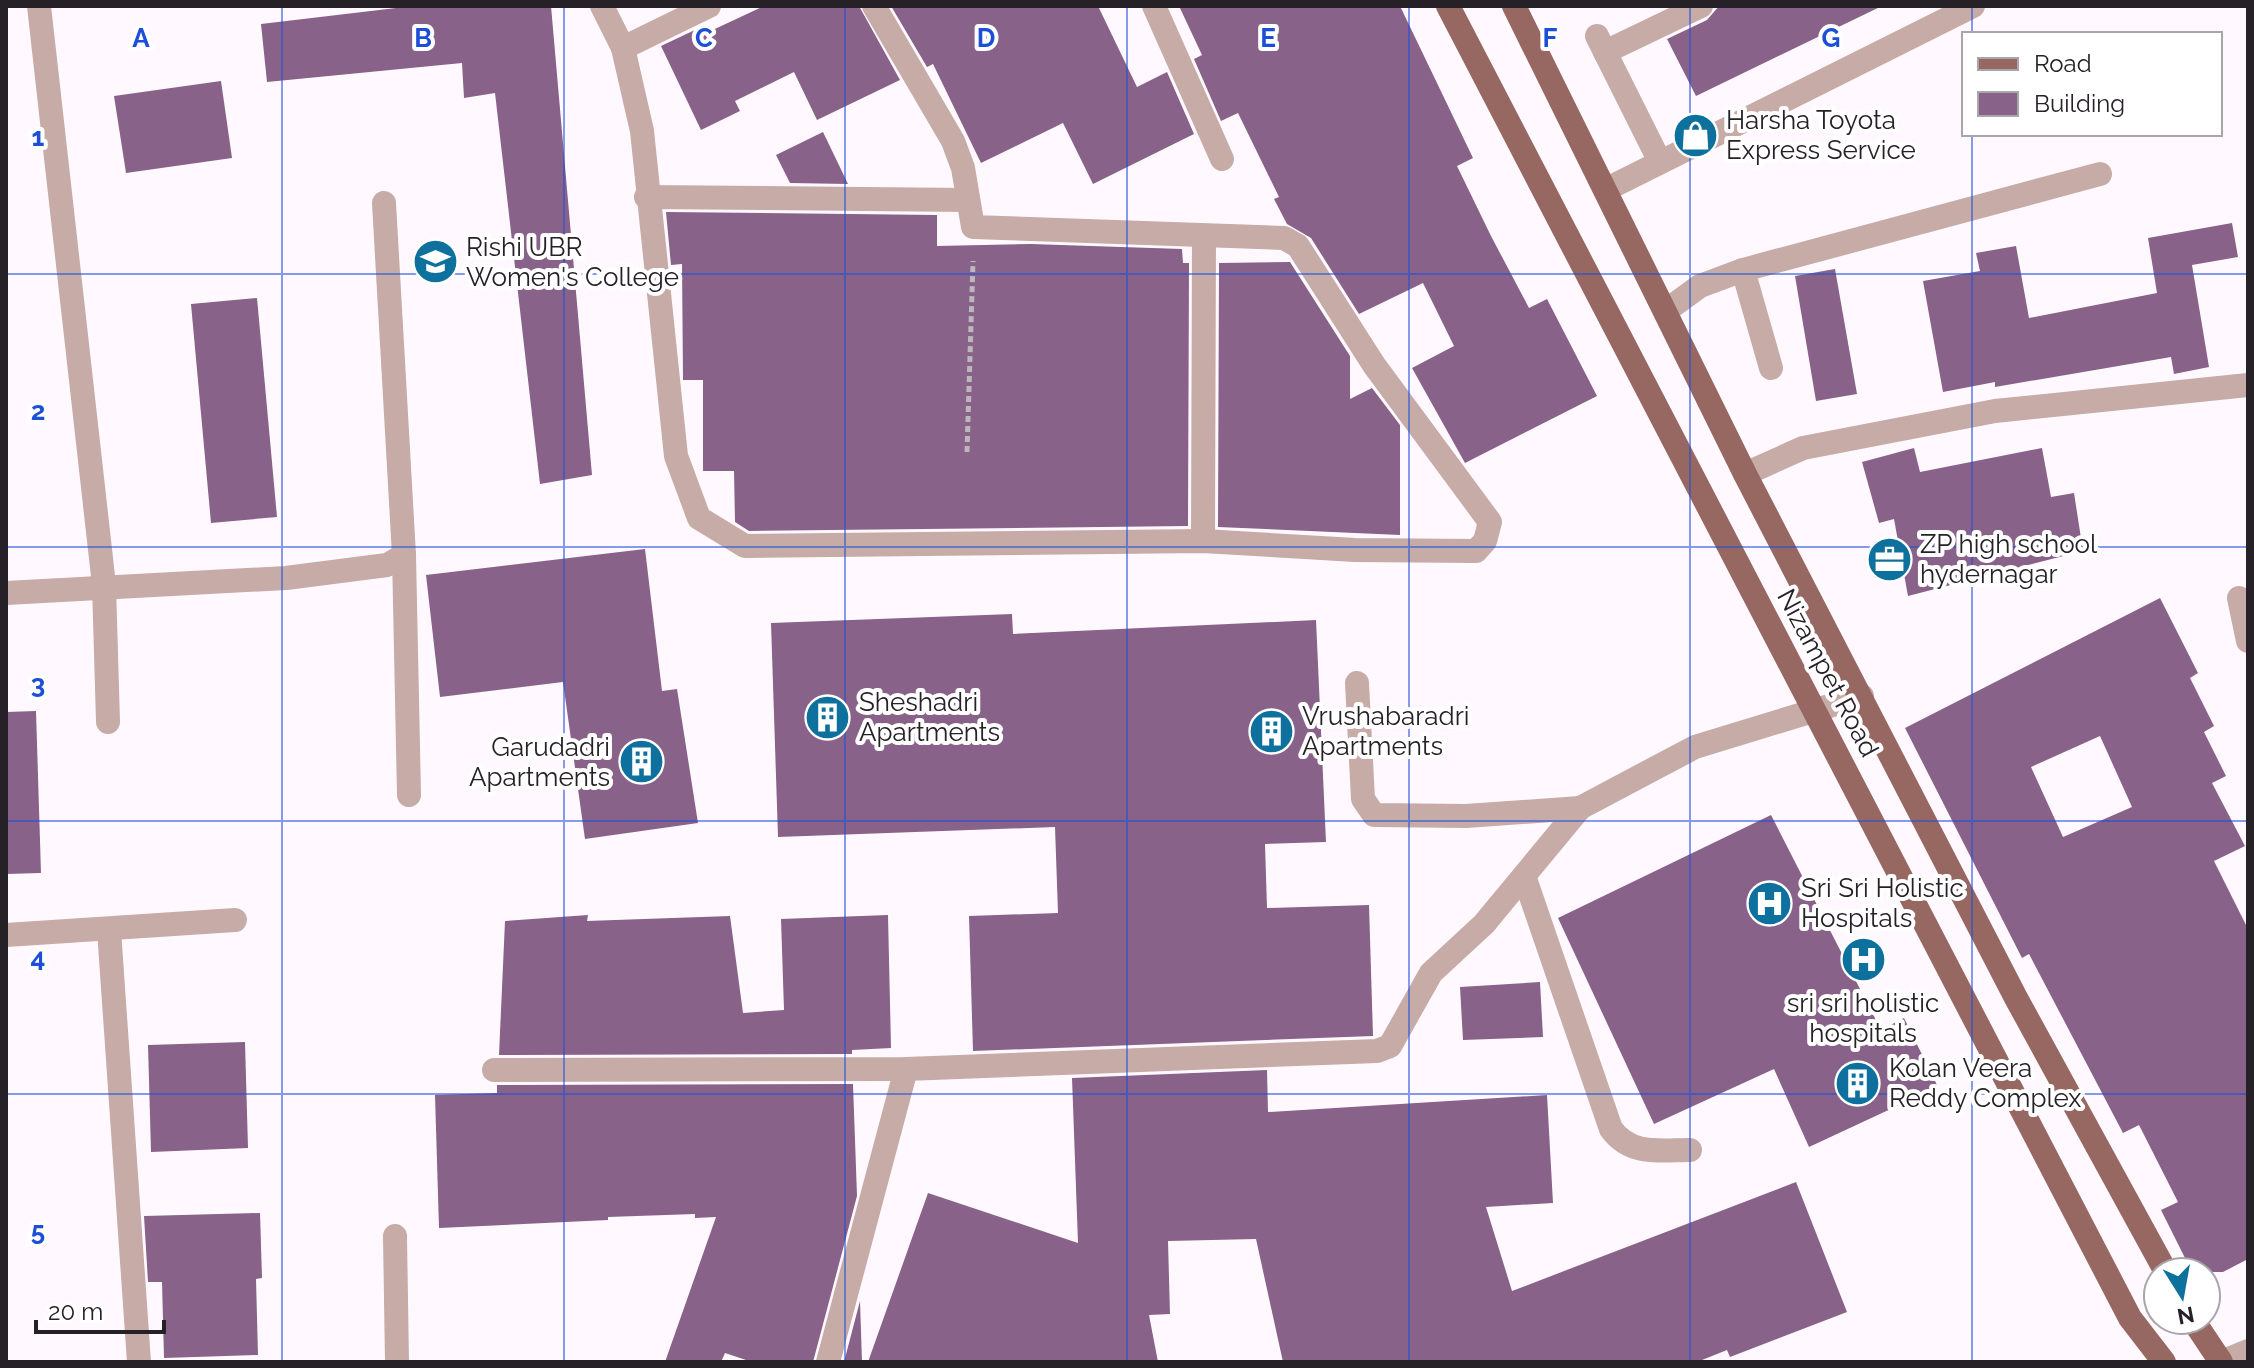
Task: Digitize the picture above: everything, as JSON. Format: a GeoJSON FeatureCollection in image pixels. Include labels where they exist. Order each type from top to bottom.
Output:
{"type":"FeatureCollection","features":[{"type":"Feature","properties":{"kind":"main road","name":"Nizampet Road"},"geometry":{"type":"LineString","coordinates":[[1448,6],[2130,1318],[2164,1362]]}},
{"type":"Feature","properties":{"kind":"main road","name":"Nizampet Road"},"geometry":{"type":"LineString","coordinates":[[1514,6],[1667,310],[1745,474],[2016,998],[2157,1256]]}},
{"type":"Feature","properties":{"kind":"main road"},"geometry":{"type":"LineString","coordinates":[[2204,1336],[2221,1362]]}},
{"type":"Feature","properties":{"kind":"street"},"geometry":{"type":"LineString","coordinates":[[39,6],[104,585],[108,722]]}},
{"type":"Feature","properties":{"kind":"street"},"geometry":{"type":"LineString","coordinates":[[602,6],[623,48],[642,131],[646,197],[666,341],[676,456],[699,518],[717,532],[745,546],[1203,541],[1355,550],[1476,551],[1485,541],[1490,522],[1374,365],[1298,246],[1284,238],[973,227],[963,168],[953,141],[874,6]]}},
{"type":"Feature","properties":{"kind":"street"},"geometry":{"type":"LineString","coordinates":[[623,48],[709,6]]}},
{"type":"Feature","properties":{"kind":"street"},"geometry":{"type":"LineString","coordinates":[[1154,6],[1222,159]]}},
{"type":"Feature","properties":{"kind":"street"},"geometry":{"type":"LineString","coordinates":[[1660,162],[1601,44],[1701,6]]}},
{"type":"Feature","properties":{"kind":"street"},"geometry":{"type":"LineString","coordinates":[[1607,189],[1973,6]]}},
{"type":"Feature","properties":{"kind":"street"},"geometry":{"type":"LineString","coordinates":[[1667,310],[1700,286],[1743,270],[2100,174]]}},
{"type":"Feature","properties":{"kind":"street"},"geometry":{"type":"LineString","coordinates":[[646,197],[968,200]]}},
{"type":"Feature","properties":{"kind":"street"},"geometry":{"type":"LineString","coordinates":[[384,203],[404,555],[409,795]]}},
{"type":"Feature","properties":{"kind":"street"},"geometry":{"type":"LineString","coordinates":[[1203,541],[1204,236]]}},
{"type":"Feature","properties":{"kind":"street"},"geometry":{"type":"LineString","coordinates":[[1743,270],[1771,368]]}},
{"type":"Feature","properties":{"kind":"street"},"geometry":{"type":"LineString","coordinates":[[1745,474],[1803,448],[1995,411],[2248,385]]}},
{"type":"Feature","properties":{"kind":"street"},"geometry":{"type":"LineString","coordinates":[[6,593],[104,585],[286,578],[387,565],[404,555]]}},
{"type":"Feature","properties":{"kind":"street"},"geometry":{"type":"LineString","coordinates":[[2239,598],[2248,641]]}},
{"type":"Feature","properties":{"kind":"street"},"geometry":{"type":"LineString","coordinates":[[1357,683],[1363,799],[1374,815],[1466,816],[1580,808]]}},
{"type":"Feature","properties":{"kind":"street"},"geometry":{"type":"LineString","coordinates":[[494,1070],[906,1069],[1377,1051],[1390,1046],[1431,973],[1484,924],[1580,808],[1695,747],[1817,713],[1862,696]]}},
{"type":"Feature","properties":{"kind":"street"},"geometry":{"type":"LineString","coordinates":[[1524,876],[1611,1129],[1626,1145],[1637,1150],[1690,1150]]}},
{"type":"Feature","properties":{"kind":"street"},"geometry":{"type":"LineString","coordinates":[[6,935],[235,920]]}},
{"type":"Feature","properties":{"kind":"street"},"geometry":{"type":"LineString","coordinates":[[109,930],[139,1362]]}},
{"type":"Feature","properties":{"kind":"street"},"geometry":{"type":"LineString","coordinates":[[828,1362],[906,1069]]}},
{"type":"Feature","properties":{"kind":"street"},"geometry":{"type":"LineString","coordinates":[[395,1236],[397,1362]]}},
{"type":"Feature","properties":{"kind":"street"},"geometry":{"type":"LineString","coordinates":[[2221,1362],[2248,1351]]}},
{"type":"Feature","properties":{"kind":"path"},"geometry":{"type":"LineString","coordinates":[[967,452],[973,227]]}},
{"type":"Feature","properties":{"kind":"building"},"geometry":{"type":"Polygon","coordinates":[[[413,6],[551,6],[592,475],[540,484],[495,93],[464,98],[462,63],[267,82],[261,24],[413,6]]]}},
{"type":"Feature","properties":{"kind":"building"},"geometry":{"type":"Polygon","coordinates":[[[764,6],[859,6],[900,80],[817,120],[794,72],[735,101],[740,111],[701,130],[661,46],[699,28],[702,35],[764,6]]]}},
{"type":"Feature","properties":{"kind":"building"},"geometry":{"type":"Polygon","coordinates":[[[891,6],[1098,6],[1137,87],[1167,72],[1194,134],[1093,184],[1063,123],[981,163],[933,64],[927,67],[891,6]]]}},
{"type":"Feature","properties":{"kind":"building"},"geometry":{"type":"Polygon","coordinates":[[[1179,6],[1400,6],[1473,158],[1457,166],[1491,236],[1529,308],[1547,299],[1597,396],[1465,463],[1412,368],[1454,346],[1423,283],[1359,314],[1311,238],[1287,224],[1274,199],[1279,197],[1238,113],[1221,121],[1194,59],[1202,55],[1179,6]]]}},
{"type":"Feature","properties":{"kind":"building"},"geometry":{"type":"Polygon","coordinates":[[[1719,6],[1882,6],[1696,96],[1667,39],[1707,20],[1719,6]]]}},
{"type":"Feature","properties":{"kind":"building"},"geometry":{"type":"Polygon","coordinates":[[[221,81],[232,158],[126,173],[114,96],[221,81]]]}},
{"type":"Feature","properties":{"kind":"building"},"geometry":{"type":"Polygon","coordinates":[[[823,132],[848,184],[790,183],[776,155],[823,132]]]}},
{"type":"Feature","properties":{"kind":"building"},"geometry":{"type":"Polygon","coordinates":[[[666,212],[937,215],[937,246],[1031,244],[1182,249],[1183,263],[1189,263],[1188,526],[749,531],[735,522],[734,471],[703,471],[703,380],[683,380],[682,264],[671,265],[666,212]]]}},
{"type":"Feature","properties":{"kind":"building"},"geometry":{"type":"Polygon","coordinates":[[[2232,223],[2238,257],[2192,265],[2209,367],[2174,374],[2171,357],[1995,387],[1995,382],[1943,392],[1923,281],[1980,271],[1976,253],[2016,246],[2029,318],[2157,293],[2148,238],[2232,223]]]}},
{"type":"Feature","properties":{"kind":"building"},"geometry":{"type":"Polygon","coordinates":[[[1290,262],[1350,356],[1350,399],[1372,388],[1400,425],[1400,535],[1218,527],[1219,263],[1290,262]]]}},
{"type":"Feature","properties":{"kind":"building"},"geometry":{"type":"Polygon","coordinates":[[[1835,269],[1857,394],[1816,401],[1795,276],[1835,269]]]}},
{"type":"Feature","properties":{"kind":"building"},"geometry":{"type":"Polygon","coordinates":[[[257,298],[277,517],[211,523],[191,304],[257,298]]]}},
{"type":"Feature","properties":{"kind":"building"},"geometry":{"type":"Polygon","coordinates":[[[1914,448],[1920,472],[2042,448],[2051,497],[2074,493],[2083,551],[1908,596],[1894,519],[1879,523],[1862,462],[1914,448]]]}},
{"type":"Feature","properties":{"kind":"building"},"geometry":{"type":"Polygon","coordinates":[[[645,549],[662,691],[677,689],[698,823],[585,839],[563,682],[440,697],[426,575],[645,549]]]}},
{"type":"Feature","properties":{"kind":"building"},"geometry":{"type":"Polygon","coordinates":[[[2160,598],[2198,673],[2190,678],[2214,726],[2204,732],[2226,776],[2212,783],[2245,846],[2214,861],[2248,929],[2248,1259],[2222,1272],[2222,1256],[2184,1256],[2161,1210],[2178,1202],[2139,1125],[2123,1133],[2029,954],[2022,958],[1905,728],[2160,598]],[[2100,736],[2031,767],[2063,837],[2132,807],[2100,736]]]}},
{"type":"Feature","properties":{"kind":"building"},"geometry":{"type":"Polygon","coordinates":[[[1012,614],[1013,634],[1316,620],[1326,842],[1265,844],[1267,908],[1369,905],[1373,1036],[973,1051],[969,916],[1058,913],[1055,827],[778,837],[771,623],[1012,614]]]}},
{"type":"Feature","properties":{"kind":"building"},"geometry":{"type":"Polygon","coordinates":[[[36,711],[41,873],[6,874],[6,712],[36,711]]]}},
{"type":"Feature","properties":{"kind":"building"},"geometry":{"type":"Polygon","coordinates":[[[1771,815],[1881,1030],[1904,1018],[1938,1087],[1809,1147],[1774,1069],[1654,1124],[1558,918],[1771,815]]]}},
{"type":"Feature","properties":{"kind":"building"},"geometry":{"type":"Polygon","coordinates":[[[588,915],[587,921],[730,916],[743,1013],[784,1010],[781,919],[888,915],[891,1048],[852,1050],[852,1054],[499,1055],[505,921],[588,915]]]}},
{"type":"Feature","properties":{"kind":"building"},"geometry":{"type":"Polygon","coordinates":[[[1540,982],[1543,1037],[1463,1040],[1460,987],[1540,982]]]}},
{"type":"Feature","properties":{"kind":"building"},"geometry":{"type":"Polygon","coordinates":[[[245,1042],[248,1148],[151,1152],[148,1045],[245,1042]]]}},
{"type":"Feature","properties":{"kind":"building"},"geometry":{"type":"Polygon","coordinates":[[[1267,1070],[1268,1112],[1547,1095],[1553,1203],[1486,1207],[1512,1291],[1796,1182],[1847,1312],[1730,1357],[1727,1350],[1697,1362],[1283,1362],[1256,1239],[1168,1241],[1170,1314],[1149,1315],[1158,1362],[868,1362],[928,1193],[1078,1243],[1072,1078],[1267,1070]]]}},
{"type":"Feature","properties":{"kind":"building"},"geometry":{"type":"Polygon","coordinates":[[[853,1084],[857,1196],[813,1362],[752,1362],[725,1353],[721,1362],[665,1362],[716,1217],[695,1218],[695,1214],[608,1217],[608,1220],[439,1228],[435,1095],[497,1093],[497,1085],[853,1084]]]}},
{"type":"Feature","properties":{"kind":"building"},"geometry":{"type":"Polygon","coordinates":[[[260,1213],[262,1278],[256,1279],[258,1355],[164,1358],[162,1282],[148,1282],[144,1216],[260,1213]]]}},
{"type":"Feature","properties":{"kind":"building"},"geometry":{"type":"Polygon","coordinates":[[[860,1301],[862,1362],[844,1362],[860,1301]]]}},
{"type":"Feature","properties":{"kind":"place","name":"Harsha Toyota Express Service"},"geometry":{"type":"Point","coordinates":[1695,135]}},
{"type":"Feature","properties":{"kind":"place","name":"Rishi UBR Women's College"},"geometry":{"type":"Point","coordinates":[435,262]}},
{"type":"Feature","properties":{"kind":"place","name":"ZP high school hydernagar"},"geometry":{"type":"Point","coordinates":[1889,559]}},
{"type":"Feature","properties":{"kind":"place","name":"Sheshadri Apartments"},"geometry":{"type":"Point","coordinates":[828,717]}},
{"type":"Feature","properties":{"kind":"place","name":"Vrushabaradri Apartments"},"geometry":{"type":"Point","coordinates":[1271,731]}},
{"type":"Feature","properties":{"kind":"place","name":"Garudadri Apartments"},"geometry":{"type":"Point","coordinates":[641,762]}},
{"type":"Feature","properties":{"kind":"place","name":"Sri Sri Holistic Hospitals"},"geometry":{"type":"Point","coordinates":[1770,903]}},
{"type":"Feature","properties":{"kind":"place","name":"sri sri holistic hospitals"},"geometry":{"type":"Point","coordinates":[1863,960]}},
{"type":"Feature","properties":{"kind":"place","name":"Kolan Veera Reddy Complex"},"geometry":{"type":"Point","coordinates":[1858,1083]}}]}
